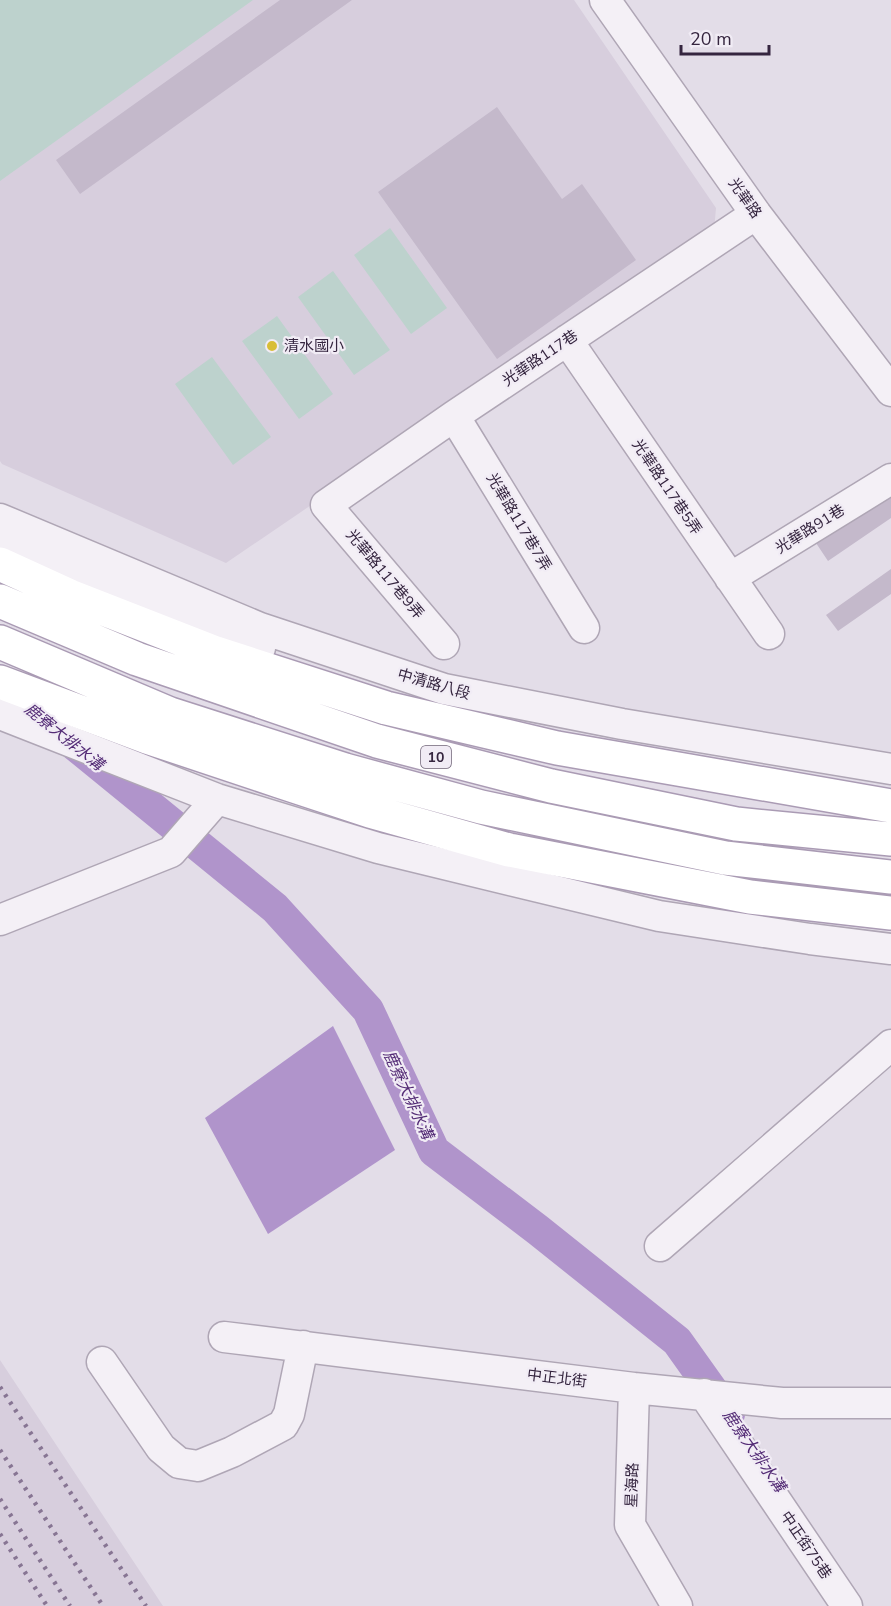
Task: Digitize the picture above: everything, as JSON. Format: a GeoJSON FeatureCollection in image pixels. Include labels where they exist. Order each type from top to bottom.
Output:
{"type":"FeatureCollection","features":[{"type":"Feature","properties":{"kind":"main road"},"geometry":{"type":"LineString","coordinates":[[0,564],[70,596],[216,653],[386,708],[557,748],[891,806]]}},
{"type":"Feature","properties":{"kind":"main road","name":"10"},"geometry":{"type":"LineString","coordinates":[[0,601],[137,659],[377,741],[551,786],[736,824],[891,839]]}},
{"type":"Feature","properties":{"kind":"main road","name":"10"},"geometry":{"type":"LineString","coordinates":[[0,642],[170,714],[345,770],[481,807],[725,858],[891,877]]}},
{"type":"Feature","properties":{"kind":"main road"},"geometry":{"type":"LineString","coordinates":[[0,682],[147,737],[279,781],[509,850],[750,897],[891,913]]}},
{"type":"Feature","properties":{"kind":"street","name":"光華路"},"geometry":{"type":"LineString","coordinates":[[605,0],[756,214],[891,392]]}},
{"type":"Feature","properties":{"kind":"street","name":"光華路117巷"},"geometry":{"type":"LineString","coordinates":[[326,506],[454,416],[756,214]]}},
{"type":"Feature","properties":{"kind":"street","name":"光華路117巷5弄"},"geometry":{"type":"LineString","coordinates":[[567,340],[769,633]]}},
{"type":"Feature","properties":{"kind":"street","name":"光華路117巷7弄"},"geometry":{"type":"LineString","coordinates":[[454,416],[584,628]]}},
{"type":"Feature","properties":{"kind":"street","name":"光華路91巷"},"geometry":{"type":"LineString","coordinates":[[729,578],[891,479]]}},
{"type":"Feature","properties":{"kind":"street","name":"光華路117巷9弄"},"geometry":{"type":"LineString","coordinates":[[326,506],[444,644]]}},
{"type":"Feature","properties":{"kind":"street","name":"中清路八段"},"geometry":{"type":"LineString","coordinates":[[0,519],[260,628],[444,689],[622,724],[891,769]]}},
{"type":"Feature","properties":{"kind":"street"},"geometry":{"type":"LineString","coordinates":[[0,544],[162,615],[384,690],[564,734],[891,792]]}},
{"type":"Feature","properties":{"kind":"street"},"geometry":{"type":"LineString","coordinates":[[0,692],[279,795],[370,823],[497,856],[749,909],[891,926]]}},
{"type":"Feature","properties":{"kind":"street"},"geometry":{"type":"LineString","coordinates":[[0,714],[217,799],[378,848],[659,916],[891,949]]}},
{"type":"Feature","properties":{"kind":"street"},"geometry":{"type":"LineString","coordinates":[[0,920],[171,852],[217,799]]}},
{"type":"Feature","properties":{"kind":"street"},"geometry":{"type":"LineString","coordinates":[[660,1246],[891,1045]]}},
{"type":"Feature","properties":{"kind":"street","name":"中正北街"},"geometry":{"type":"LineString","coordinates":[[224,1336],[634,1388],[782,1403],[891,1403]]}},
{"type":"Feature","properties":{"kind":"street"},"geometry":{"type":"LineString","coordinates":[[102,1362],[161,1448],[179,1463],[198,1466],[232,1452],[283,1425],[289,1414],[303,1346]]}},
{"type":"Feature","properties":{"kind":"street","name":"星海路"},"geometry":{"type":"LineString","coordinates":[[634,1388],[630,1525],[668,1603]]}},
{"type":"Feature","properties":{"kind":"street","name":"中正街75巷"},"geometry":{"type":"LineString","coordinates":[[704,1394],[847,1606]]}},
{"type":"Feature","properties":{"kind":"shaded area","name":"清水國小"},"geometry":{"type":"Polygon","coordinates":[[[0,0],[574,0],[716,208],[714,231],[226,563],[2,464],[0,461],[0,0]]]}},
{"type":"Feature","properties":{"kind":"shaded area"},"geometry":{"type":"Polygon","coordinates":[[[333,1026],[395,1150],[268,1234],[205,1118],[333,1026]]]}},
{"type":"Feature","properties":{"kind":"shaded area"},"geometry":{"type":"Polygon","coordinates":[[[0,1360],[163,1606],[0,1606],[0,1360]]]}},
{"type":"Feature","properties":{"kind":"green space"},"geometry":{"type":"Polygon","coordinates":[[[0,0],[253,0],[0,181],[0,0]]]}},
{"type":"Feature","properties":{"kind":"green space"},"geometry":{"type":"Polygon","coordinates":[[[390,228],[447,308],[411,334],[354,255],[390,228]]]}},
{"type":"Feature","properties":{"kind":"green space"},"geometry":{"type":"Polygon","coordinates":[[[333,271],[390,350],[354,375],[298,297],[333,271]]]}},
{"type":"Feature","properties":{"kind":"green space"},"geometry":{"type":"Polygon","coordinates":[[[277,316],[333,394],[299,419],[242,341],[277,316]]]}},
{"type":"Feature","properties":{"kind":"green space"},"geometry":{"type":"Polygon","coordinates":[[[212,357],[271,437],[233,465],[175,384],[212,357]]]}},
{"type":"Feature","properties":{"kind":"building"},"geometry":{"type":"Polygon","coordinates":[[[280,0],[352,0],[80,194],[56,160],[280,0]]]}},
{"type":"Feature","properties":{"kind":"building"},"geometry":{"type":"Polygon","coordinates":[[[497,107],[562,199],[582,184],[636,260],[497,359],[378,192],[497,107]]]}},
{"type":"Feature","properties":{"kind":"building"},"geometry":{"type":"Polygon","coordinates":[[[891,488],[891,518],[828,561],[814,540],[891,488]]]}},
{"type":"Feature","properties":{"kind":"building"},"geometry":{"type":"Polygon","coordinates":[[[891,569],[891,594],[838,631],[826,615],[891,569]]]}},
{"type":"Feature","properties":{"kind":"waterway","name":"鹿寮大排水溝"},"geometry":{"type":"LineString","coordinates":[[75,745],[275,908],[368,1010],[434,1151],[538,1230],[677,1341],[729,1414]]}},
{"type":"Feature","properties":{"kind":"railway"},"geometry":{"type":"LineString","coordinates":[[0,1387],[146,1606]]}},
{"type":"Feature","properties":{"kind":"railway"},"geometry":{"type":"LineString","coordinates":[[0,1450],[103,1606]]}},
{"type":"Feature","properties":{"kind":"railway"},"geometry":{"type":"LineString","coordinates":[[0,1499],[70,1606]]}},
{"type":"Feature","properties":{"kind":"railway"},"geometry":{"type":"LineString","coordinates":[[0,1534],[47,1606]]}},
{"type":"Feature","properties":{"kind":"place","name":"清水國小"},"geometry":{"type":"Point","coordinates":[272,346]}}]}
